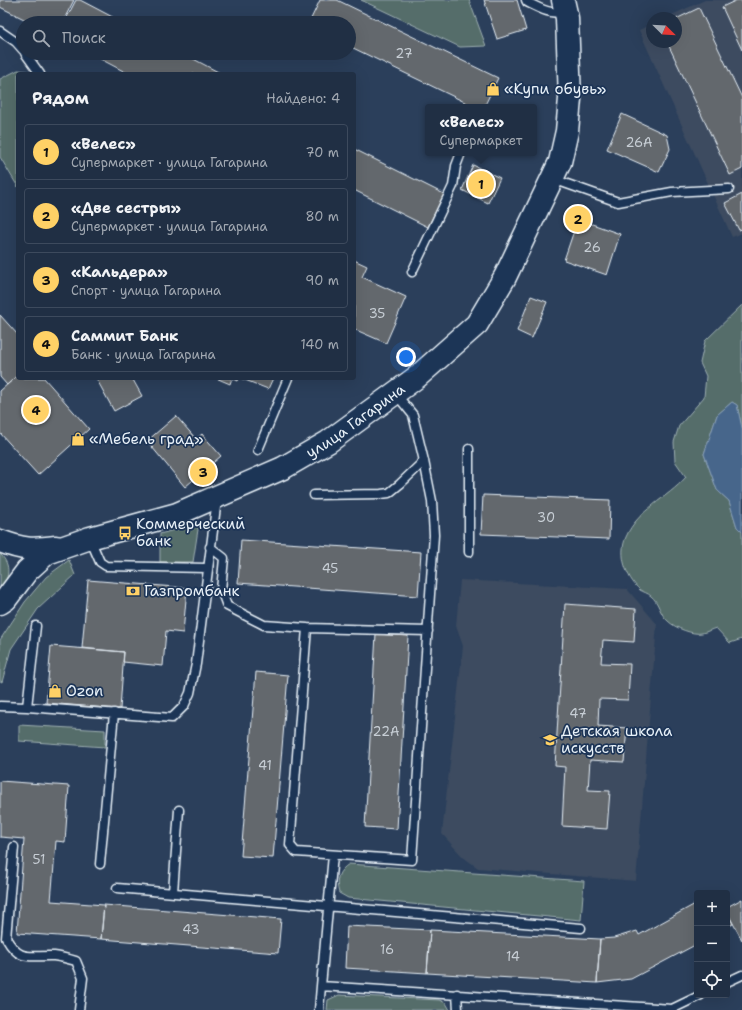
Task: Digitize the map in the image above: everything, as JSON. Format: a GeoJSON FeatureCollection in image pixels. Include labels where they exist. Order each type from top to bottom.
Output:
{"type":"FeatureCollection","features":[{"type":"Feature","properties":{"kind":"street","name":"улица Гагарина"},"geometry":{"type":"LineString","coordinates":[[65,545],[178,514],[283,468],[328,442],[417,377],[477,324],[505,277],[560,162],[568,125],[570,99],[564,6]]}},
{"type":"Feature","properties":{"kind":"street"},"geometry":{"type":"LineString","coordinates":[[1,541],[15,547],[28,550],[65,545]]}},
{"type":"Feature","properties":{"kind":"street"},"geometry":{"type":"LineString","coordinates":[[1,541],[11,550],[18,562],[20,575],[6,600]]}},
{"type":"Feature","properties":{"kind":"street"},"geometry":{"type":"LineString","coordinates":[[6,600],[27,571],[36,562],[47,553],[65,545]]}},
{"type":"Feature","properties":{"kind":"lane"},"geometry":{"type":"LineString","coordinates":[[526,0],[527,2],[545,11],[558,14],[564,6]]}},
{"type":"Feature","properties":{"kind":"lane"},"geometry":{"type":"LineString","coordinates":[[0,31],[16,42]]}},
{"type":"Feature","properties":{"kind":"lane"},"geometry":{"type":"LineString","coordinates":[[30,60],[39,72]]}},
{"type":"Feature","properties":{"kind":"lane"},"geometry":{"type":"LineString","coordinates":[[412,272],[453,186],[456,166],[461,156]]}},
{"type":"Feature","properties":{"kind":"lane"},"geometry":{"type":"LineString","coordinates":[[553,179],[618,202],[672,192],[728,189]]}},
{"type":"Feature","properties":{"kind":"lane"},"geometry":{"type":"LineString","coordinates":[[258,450],[287,380]]}},
{"type":"Feature","properties":{"kind":"lane"},"geometry":{"type":"LineString","coordinates":[[307,628],[290,845],[296,852],[412,860],[434,535],[432,501],[424,460],[412,415],[395,393]]}},
{"type":"Feature","properties":{"kind":"lane"},"geometry":{"type":"LineString","coordinates":[[469,449],[469,552]]}},
{"type":"Feature","properties":{"kind":"lane"},"geometry":{"type":"LineString","coordinates":[[314,495],[390,493],[424,460]]}},
{"type":"Feature","properties":{"kind":"lane"},"geometry":{"type":"LineString","coordinates":[[0,706],[172,718],[184,706],[190,693],[196,664],[217,498]]}},
{"type":"Feature","properties":{"kind":"lane"},"geometry":{"type":"LineString","coordinates":[[90,538],[100,562],[106,566],[207,568]]}},
{"type":"Feature","properties":{"kind":"lane"},"geometry":{"type":"LineString","coordinates":[[210,547],[224,558],[221,590],[227,606],[264,625],[307,628],[428,631]]}},
{"type":"Feature","properties":{"kind":"lane"},"geometry":{"type":"LineString","coordinates":[[28,707],[36,626]]}},
{"type":"Feature","properties":{"kind":"lane"},"geometry":{"type":"LineString","coordinates":[[100,864],[114,713]]}},
{"type":"Feature","properties":{"kind":"lane"},"geometry":{"type":"LineString","coordinates":[[173,892],[179,810]]}},
{"type":"Feature","properties":{"kind":"lane"},"geometry":{"type":"LineString","coordinates":[[14,847],[6,938],[13,950],[23,956],[56,956],[76,961],[82,978],[79,1010]]}},
{"type":"Feature","properties":{"kind":"lane"},"geometry":{"type":"LineString","coordinates":[[319,1010],[334,855]]}},
{"type":"Feature","properties":{"kind":"lane"},"geometry":{"type":"LineString","coordinates":[[117,888],[581,928]]}},
{"type":"Feature","properties":{"kind":"lane"},"geometry":{"type":"LineString","coordinates":[[730,981],[742,975]]}},
{"type":"Feature","properties":{"kind":"lane"},"geometry":{"type":"LineString","coordinates":[[321,986],[457,994],[578,1006],[672,1009],[695,998]]}},
{"type":"Feature","properties":{"kind":"lane"},"geometry":{"type":"LineString","coordinates":[[457,994],[458,1010]]}},
{"type":"Feature","properties":{"kind":"shaded area"},"geometry":{"type":"Polygon","coordinates":[[[705,0],[742,0],[742,233],[732,237],[647,48],[682,48],[682,12],[678,12],[705,0]]]}},
{"type":"Feature","properties":{"kind":"shaded area"},"geometry":{"type":"Polygon","coordinates":[[[646,27],[646,46],[639,30],[646,27]]]}},
{"type":"Feature","properties":{"kind":"shaded area","name":"Детская школа искусств"},"geometry":{"type":"Polygon","coordinates":[[[460,580],[627,589],[657,624],[636,881],[478,868],[463,857],[442,834],[463,646],[456,626],[460,580]]]}},
{"type":"Feature","properties":{"kind":"green space"},"geometry":{"type":"Polygon","coordinates":[[[361,0],[469,0],[486,46],[460,47],[361,0]]]}},
{"type":"Feature","properties":{"kind":"green space"},"geometry":{"type":"Polygon","coordinates":[[[18,70],[29,72],[16,72],[16,184],[0,157],[0,79],[18,70]]]}},
{"type":"Feature","properties":{"kind":"green space"},"geometry":{"type":"Polygon","coordinates":[[[742,305],[742,428],[737,405],[732,402],[717,415],[704,454],[717,490],[729,501],[737,527],[742,532],[742,639],[730,643],[716,628],[702,633],[694,633],[671,624],[665,618],[654,599],[640,590],[631,579],[627,572],[623,558],[623,551],[626,537],[631,527],[645,512],[686,477],[675,461],[674,442],[679,426],[704,397],[706,376],[700,363],[705,341],[742,305]]]}},
{"type":"Feature","properties":{"kind":"green space"},"geometry":{"type":"Polygon","coordinates":[[[199,523],[193,562],[160,562],[160,534],[199,523]]]}},
{"type":"Feature","properties":{"kind":"green space"},"geometry":{"type":"Polygon","coordinates":[[[0,554],[4,558],[8,567],[8,572],[0,590],[0,554]]]}},
{"type":"Feature","properties":{"kind":"green space"},"geometry":{"type":"Polygon","coordinates":[[[69,560],[75,575],[38,609],[11,649],[2,682],[0,681],[0,640],[25,602],[46,577],[69,560]]]}},
{"type":"Feature","properties":{"kind":"green space"},"geometry":{"type":"Polygon","coordinates":[[[19,725],[105,730],[105,747],[19,741],[19,725]]]}},
{"type":"Feature","properties":{"kind":"green space"},"geometry":{"type":"Polygon","coordinates":[[[349,864],[584,881],[581,920],[348,898],[339,893],[337,884],[338,876],[349,864]]]}},
{"type":"Feature","properties":{"kind":"green space"},"geometry":{"type":"Polygon","coordinates":[[[339,995],[439,1000],[446,1003],[450,1010],[327,1010],[328,1000],[339,995]]]}},
{"type":"Feature","properties":{"kind":"water"},"geometry":{"type":"Polygon","coordinates":[[[732,402],[737,405],[742,428],[742,532],[737,527],[729,501],[717,490],[704,454],[717,415],[732,402]]]}},
{"type":"Feature","properties":{"kind":"building"},"geometry":{"type":"Polygon","coordinates":[[[0,0],[74,0],[66,16],[18,16],[0,7],[0,0]]]}},
{"type":"Feature","properties":{"kind":"building"},"geometry":{"type":"Polygon","coordinates":[[[76,0],[80,0],[111,16],[68,16],[76,0]]]}},
{"type":"Feature","properties":{"kind":"building"},"geometry":{"type":"Polygon","coordinates":[[[320,0],[337,0],[498,78],[485,104],[469,104],[356,49],[356,16],[312,16],[320,0]]]}},
{"type":"Feature","properties":{"kind":"building"},"geometry":{"type":"Polygon","coordinates":[[[484,0],[517,0],[526,30],[497,39],[484,0]]]}},
{"type":"Feature","properties":{"kind":"building"},"geometry":{"type":"Polygon","coordinates":[[[737,0],[742,0],[742,50],[722,7],[737,0]]]}},
{"type":"Feature","properties":{"kind":"building"},"geometry":{"type":"Polygon","coordinates":[[[699,8],[742,98],[742,169],[730,175],[670,48],[682,48],[682,16],[699,8]]]}},
{"type":"Feature","properties":{"kind":"building"},"geometry":{"type":"Polygon","coordinates":[[[102,60],[195,60],[218,72],[125,72],[102,60]]]}},
{"type":"Feature","properties":{"kind":"building"},"geometry":{"type":"Polygon","coordinates":[[[622,114],[667,135],[670,149],[659,172],[607,149],[622,114]]]}},
{"type":"Feature","properties":{"kind":"building"},"geometry":{"type":"Polygon","coordinates":[[[356,150],[444,194],[428,227],[356,191],[356,150]]]}},
{"type":"Feature","properties":{"kind":"building"},"geometry":{"type":"Polygon","coordinates":[[[473,165],[500,178],[488,203],[462,190],[473,165]]]}},
{"type":"Feature","properties":{"kind":"building"},"geometry":{"type":"Polygon","coordinates":[[[742,194],[742,229],[739,230],[725,203],[742,194]]]}},
{"type":"Feature","properties":{"kind":"building"},"geometry":{"type":"Polygon","coordinates":[[[578,219],[620,234],[607,275],[564,260],[578,219]]]}},
{"type":"Feature","properties":{"kind":"building"},"geometry":{"type":"Polygon","coordinates":[[[356,261],[367,266],[362,277],[406,297],[386,343],[356,330],[356,261]]]}},
{"type":"Feature","properties":{"kind":"building"},"geometry":{"type":"Polygon","coordinates":[[[531,296],[547,302],[532,338],[517,331],[531,296]]]}},
{"type":"Feature","properties":{"kind":"building"},"geometry":{"type":"Polygon","coordinates":[[[0,315],[16,333],[16,377],[7,385],[0,377],[0,315]]]}},
{"type":"Feature","properties":{"kind":"building"},"geometry":{"type":"Polygon","coordinates":[[[16,377],[16,380],[46,380],[89,429],[38,475],[0,433],[0,391],[16,377]]]}},
{"type":"Feature","properties":{"kind":"building"},"geometry":{"type":"Polygon","coordinates":[[[97,380],[133,380],[142,396],[114,411],[97,380]]]}},
{"type":"Feature","properties":{"kind":"building"},"geometry":{"type":"Polygon","coordinates":[[[221,380],[231,380],[230,384],[221,380]]]}},
{"type":"Feature","properties":{"kind":"building"},"geometry":{"type":"Polygon","coordinates":[[[245,380],[272,380],[268,389],[245,380]]]}},
{"type":"Feature","properties":{"kind":"building"},"geometry":{"type":"Polygon","coordinates":[[[176,416],[196,439],[202,434],[221,456],[185,487],[147,441],[176,416]]]}},
{"type":"Feature","properties":{"kind":"building"},"geometry":{"type":"Polygon","coordinates":[[[483,495],[610,500],[609,539],[481,534],[483,495]]]}},
{"type":"Feature","properties":{"kind":"building"},"geometry":{"type":"Polygon","coordinates":[[[241,540],[421,552],[418,596],[238,583],[241,540]]]}},
{"type":"Feature","properties":{"kind":"building"},"geometry":{"type":"Polygon","coordinates":[[[88,580],[187,588],[183,633],[166,631],[163,666],[123,662],[124,652],[82,648],[88,580]]]}},
{"type":"Feature","properties":{"kind":"building"},"geometry":{"type":"Polygon","coordinates":[[[565,604],[636,609],[634,642],[603,640],[601,663],[630,664],[628,700],[599,699],[598,726],[627,728],[624,762],[590,760],[588,790],[610,791],[607,829],[562,826],[565,767],[555,766],[565,604]]]}},
{"type":"Feature","properties":{"kind":"building"},"geometry":{"type":"Polygon","coordinates":[[[376,634],[408,636],[397,829],[365,827],[376,634]]]}},
{"type":"Feature","properties":{"kind":"building"},"geometry":{"type":"Polygon","coordinates":[[[51,646],[124,652],[120,709],[46,703],[51,646]]]}},
{"type":"Feature","properties":{"kind":"building"},"geometry":{"type":"Polygon","coordinates":[[[256,672],[288,675],[273,858],[241,856],[256,672]]]}},
{"type":"Feature","properties":{"kind":"building"},"geometry":{"type":"Polygon","coordinates":[[[0,781],[69,786],[65,842],[56,841],[51,901],[104,905],[101,939],[17,933],[24,839],[0,837],[0,781]]]}},
{"type":"Feature","properties":{"kind":"building"},"geometry":{"type":"Polygon","coordinates":[[[742,899],[742,940],[730,918],[730,905],[742,899]]]}},
{"type":"Feature","properties":{"kind":"building"},"geometry":{"type":"Polygon","coordinates":[[[104,905],[281,919],[278,953],[101,939],[104,905]]]}},
{"type":"Feature","properties":{"kind":"building"},"geometry":{"type":"Polygon","coordinates":[[[694,905],[694,946],[631,979],[597,983],[600,939],[614,938],[637,931],[639,935],[694,905]]]}},
{"type":"Feature","properties":{"kind":"building"},"geometry":{"type":"Polygon","coordinates":[[[730,918],[733,924],[730,926],[730,918]]]}},
{"type":"Feature","properties":{"kind":"building"},"geometry":{"type":"Polygon","coordinates":[[[347,926],[430,930],[427,973],[345,968],[347,926]]]}},
{"type":"Feature","properties":{"kind":"building"},"geometry":{"type":"Polygon","coordinates":[[[430,930],[600,939],[597,983],[427,973],[430,930]]]}},
{"type":"Feature","properties":{"kind":"place","name":"«Купи обувь»"},"geometry":{"type":"Point","coordinates":[493,89]}},
{"type":"Feature","properties":{"kind":"place","name":"«Велес»"},"geometry":{"type":"Point","coordinates":[481,184]}},
{"type":"Feature","properties":{"kind":"place","name":"«Две сестры»"},"geometry":{"type":"Point","coordinates":[578,219]}},
{"type":"Feature","properties":{"kind":"place","name":"Саммит Банк"},"geometry":{"type":"Point","coordinates":[36,410]}},
{"type":"Feature","properties":{"kind":"place","name":"«Мебель град»"},"geometry":{"type":"Point","coordinates":[78,439]}},
{"type":"Feature","properties":{"kind":"place","name":"«Кальдера»"},"geometry":{"type":"Point","coordinates":[203,472]}},
{"type":"Feature","properties":{"kind":"place","name":"Коммерческий банк"},"geometry":{"type":"Point","coordinates":[125,533]}},
{"type":"Feature","properties":{"kind":"place","name":"Газпромбанк"},"geometry":{"type":"Point","coordinates":[133,591]}},
{"type":"Feature","properties":{"kind":"place","name":"Ozon"},"geometry":{"type":"Point","coordinates":[55,691]}},
{"type":"Feature","properties":{"kind":"place","name":"Детская школа искусств"},"geometry":{"type":"Point","coordinates":[550,740]}}]}
